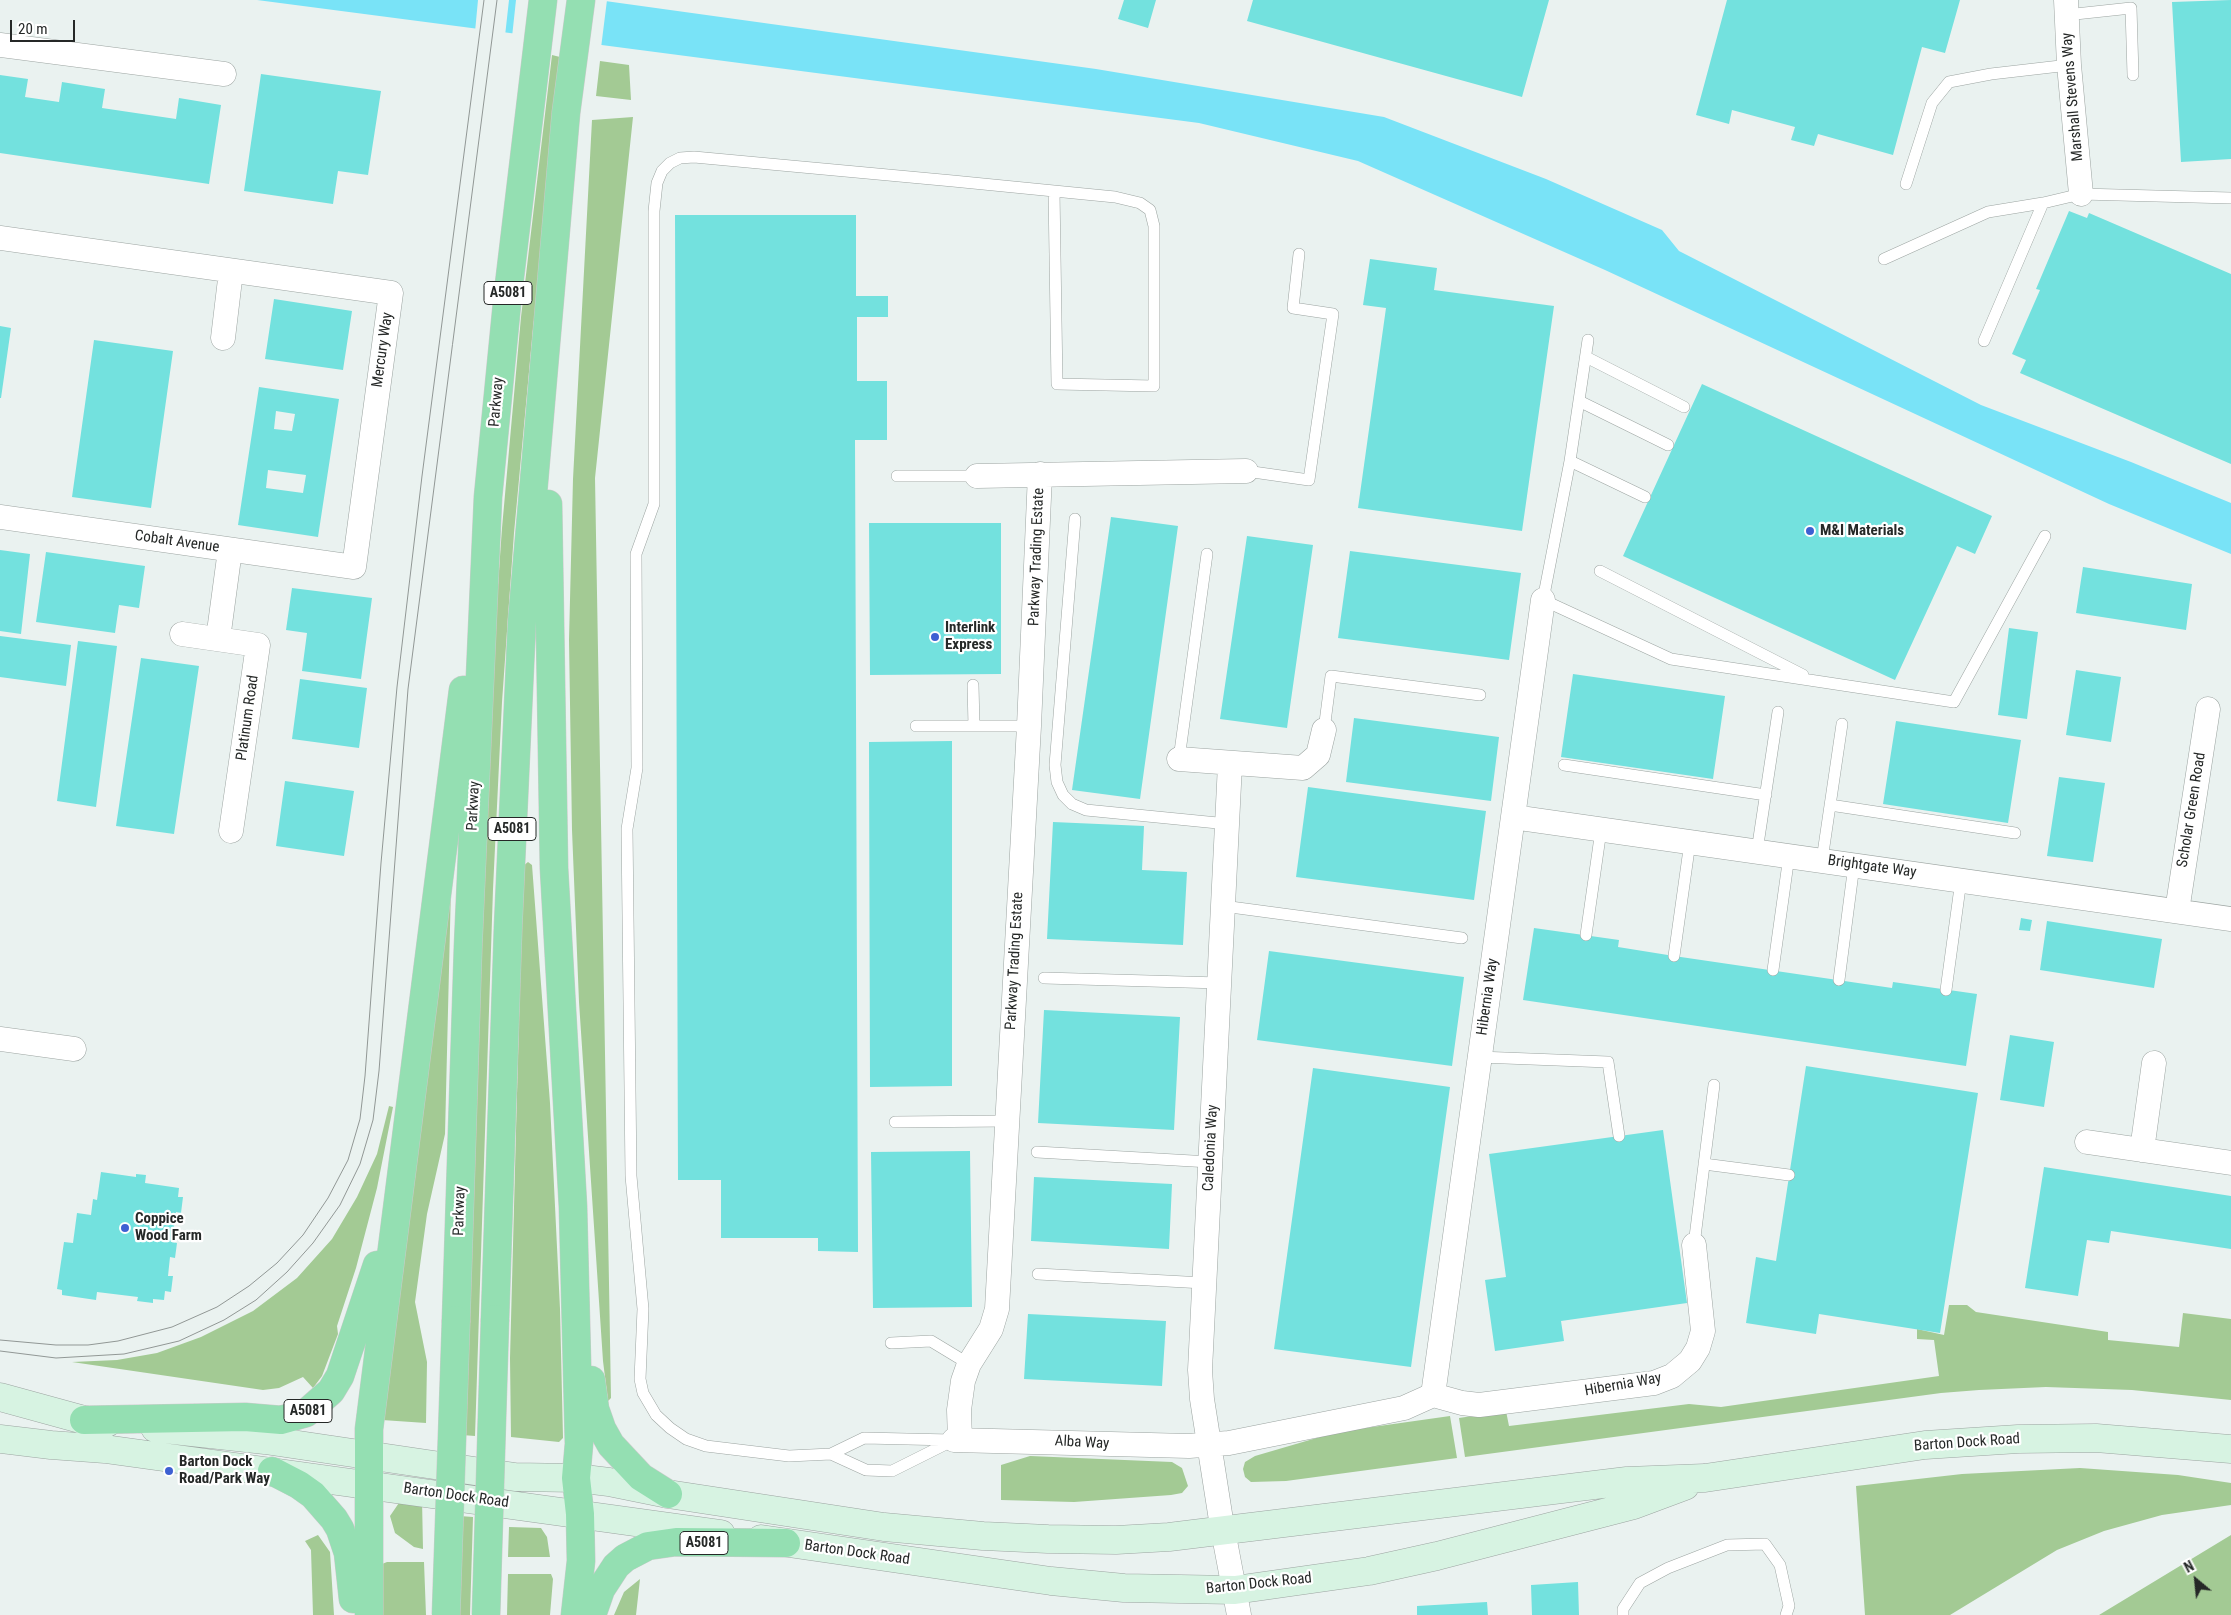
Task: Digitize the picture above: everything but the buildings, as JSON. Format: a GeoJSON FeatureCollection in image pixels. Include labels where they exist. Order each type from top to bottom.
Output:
{"type":"FeatureCollection","features":[{"type":"Feature","properties":{"kind":"highway","name":"Parkway"},"geometry":{"type":"LineString","coordinates":[[446,1615],[468,947],[488,497],[508,293],[543,0]]}},
{"type":"Feature","properties":{"kind":"highway","name":"A5081"},"geometry":{"type":"LineString","coordinates":[[486,1615],[508,918],[522,620],[569,93],[580,0]]}},
{"type":"Feature","properties":{"kind":"highway","name":"A5081"},"geometry":{"type":"LineString","coordinates":[[546,340],[554,868],[572,1207],[579,1444],[576,1478]]}},
{"type":"Feature","properties":{"kind":"highway","name":"A5081"},"geometry":{"type":"LineString","coordinates":[[368,1455],[396,1208],[488,497]]}},
{"type":"Feature","properties":{"kind":"highway","name":"A5081"},"geometry":{"type":"LineString","coordinates":[[572,1207],[592,1389],[598,1416],[611,1445],[624,1461],[641,1477],[668,1494]]}},
{"type":"Feature","properties":{"kind":"highway","name":"A5081"},"geometry":{"type":"LineString","coordinates":[[84,1420],[245,1418],[281,1420],[306,1413],[315,1407],[331,1391],[340,1376],[396,1208]]}},
{"type":"Feature","properties":{"kind":"highway"},"geometry":{"type":"LineString","coordinates":[[368,1455],[369,1615]]}},
{"type":"Feature","properties":{"kind":"highway"},"geometry":{"type":"LineString","coordinates":[[272,1471],[299,1485],[313,1495],[328,1510],[340,1529],[348,1553],[354,1615]]}},
{"type":"Feature","properties":{"kind":"highway"},"geometry":{"type":"LineString","coordinates":[[575,1615],[581,1561],[580,1514],[576,1478]]}},
{"type":"Feature","properties":{"kind":"highway","name":"A5081"},"geometry":{"type":"LineString","coordinates":[[592,1615],[601,1589],[616,1566],[625,1558],[648,1546],[676,1542],[786,1543]]}},
{"type":"Feature","properties":{"kind":"main road","name":"Barton Dock Road"},"geometry":{"type":"LineString","coordinates":[[0,1397],[84,1420],[265,1440],[516,1477],[576,1478],[668,1494],[884,1526],[983,1536],[1116,1540],[1223,1531],[1428,1503],[1626,1481],[1705,1478],[1925,1445],[2018,1439],[2096,1438],[2231,1449]]}},
{"type":"Feature","properties":{"kind":"main road","name":"Barton Dock Road"},"geometry":{"type":"LineString","coordinates":[[0,1439],[51,1446],[105,1448],[1042,1579],[1237,1602],[1437,1556],[1634,1505],[1705,1478]]}},
{"type":"Feature","properties":{"kind":"street","name":"Marshall Stevens Way"},"geometry":{"type":"LineString","coordinates":[[2066,8],[2069,64],[2081,194]]}},
{"type":"Feature","properties":{"kind":"street"},"geometry":{"type":"LineString","coordinates":[[0,45],[224,74]]}},
{"type":"Feature","properties":{"kind":"street","name":"Mercury Way"},"geometry":{"type":"LineString","coordinates":[[0,238],[391,293],[354,567]]}},
{"type":"Feature","properties":{"kind":"street"},"geometry":{"type":"LineString","coordinates":[[223,338],[231,271]]}},
{"type":"Feature","properties":{"kind":"street","name":"Parkway Trading Estate"},"geometry":{"type":"LineString","coordinates":[[977,476],[1246,471]]}},
{"type":"Feature","properties":{"kind":"street","name":"Parkway Trading Estate"},"geometry":{"type":"LineString","coordinates":[[957,1440],[960,1395],[969,1364],[991,1329],[997,1309],[1029,726],[1040,474]]}},
{"type":"Feature","properties":{"kind":"street","name":"Cobalt Avenue"},"geometry":{"type":"LineString","coordinates":[[0,516],[354,567]]}},
{"type":"Feature","properties":{"kind":"street"},"geometry":{"type":"LineString","coordinates":[[218,639],[230,550]]}},
{"type":"Feature","properties":{"kind":"street","name":"Hibernia Way"},"geometry":{"type":"LineString","coordinates":[[1543,600],[1433,1395],[1462,1403],[1499,1403],[1637,1386],[1672,1376],[1690,1361],[1698,1348],[1703,1331],[1694,1244]]}},
{"type":"Feature","properties":{"kind":"street","name":"Platinum Road"},"geometry":{"type":"LineString","coordinates":[[182,634],[258,645],[231,831]]}},
{"type":"Feature","properties":{"kind":"street","name":"Scholar Green Road"},"geometry":{"type":"LineString","coordinates":[[2177,911],[2208,709]]}},
{"type":"Feature","properties":{"kind":"street"},"geometry":{"type":"LineString","coordinates":[[1179,759],[1304,768],[1318,755],[1324,730]]}},
{"type":"Feature","properties":{"kind":"street","name":"Caledonia Way"},"geometry":{"type":"LineString","coordinates":[[1230,764],[1200,1370],[1223,1531],[1237,1602]]}},
{"type":"Feature","properties":{"kind":"street","name":"Brightgate Way"},"geometry":{"type":"LineString","coordinates":[[1513,817],[2231,919]]}},
{"type":"Feature","properties":{"kind":"street"},"geometry":{"type":"LineString","coordinates":[[0,1039],[74,1049]]}},
{"type":"Feature","properties":{"kind":"street"},"geometry":{"type":"LineString","coordinates":[[2142,1150],[2154,1063]]}},
{"type":"Feature","properties":{"kind":"street"},"geometry":{"type":"LineString","coordinates":[[2087,1142],[2231,1163]]}},
{"type":"Feature","properties":{"kind":"street"},"geometry":{"type":"LineString","coordinates":[[1210,1444],[1229,1443],[1404,1408],[1433,1395]]}},
{"type":"Feature","properties":{"kind":"street","name":"Alba Way"},"geometry":{"type":"LineString","coordinates":[[957,1440],[1169,1447],[1210,1444]]}},
{"type":"Feature","properties":{"kind":"lane"},"geometry":{"type":"LineString","coordinates":[[2066,8],[2131,8],[2133,75]]}},
{"type":"Feature","properties":{"kind":"lane"},"geometry":{"type":"LineString","coordinates":[[1906,184],[1932,103],[1949,82],[1991,74],[2069,64]]}},
{"type":"Feature","properties":{"kind":"lane"},"geometry":{"type":"LineString","coordinates":[[957,1440],[864,1438],[831,1454],[789,1456],[696,1444],[686,1439],[656,1415],[642,1393],[640,1379],[643,1309],[631,1176],[627,829],[637,768],[636,554],[654,504],[654,211],[657,183],[662,171],[670,162],[680,158],[694,157],[1054,191],[1115,197],[1140,203],[1150,210],[1153,216],[1154,386],[1057,384],[1054,191]]}},
{"type":"Feature","properties":{"kind":"lane"},"geometry":{"type":"LineString","coordinates":[[1884,259],[1988,212],[2043,203],[2081,194],[2231,198]]}},
{"type":"Feature","properties":{"kind":"lane"},"geometry":{"type":"LineString","coordinates":[[1984,341],[2043,203]]}},
{"type":"Feature","properties":{"kind":"lane"},"geometry":{"type":"LineString","coordinates":[[1246,471],[1309,480],[1333,314],[1293,308],[1300,254]]}},
{"type":"Feature","properties":{"kind":"lane"},"geometry":{"type":"LineString","coordinates":[[1588,340],[1570,461],[1543,600],[1671,659],[1954,702],[2044,536]]}},
{"type":"Feature","properties":{"kind":"lane"},"geometry":{"type":"LineString","coordinates":[[1586,357],[1684,407]]}},
{"type":"Feature","properties":{"kind":"lane"},"geometry":{"type":"LineString","coordinates":[[1579,401],[1668,445]]}},
{"type":"Feature","properties":{"kind":"lane"},"geometry":{"type":"LineString","coordinates":[[1570,461],[1645,497]]}},
{"type":"Feature","properties":{"kind":"lane"},"geometry":{"type":"LineString","coordinates":[[897,476],[977,476]]}},
{"type":"Feature","properties":{"kind":"lane"},"geometry":{"type":"LineString","coordinates":[[1075,519],[1055,765],[1057,782],[1063,795],[1072,804],[1086,810],[1228,824]]}},
{"type":"Feature","properties":{"kind":"lane"},"geometry":{"type":"LineString","coordinates":[[1179,759],[1207,554]]}},
{"type":"Feature","properties":{"kind":"lane"},"geometry":{"type":"LineString","coordinates":[[1600,571],[1812,680]]}},
{"type":"Feature","properties":{"kind":"lane"},"geometry":{"type":"LineString","coordinates":[[1324,730],[1331,676],[1480,695]]}},
{"type":"Feature","properties":{"kind":"lane"},"geometry":{"type":"LineString","coordinates":[[973,685],[974,726]]}},
{"type":"Feature","properties":{"kind":"lane"},"geometry":{"type":"LineString","coordinates":[[1757,852],[1778,712]]}},
{"type":"Feature","properties":{"kind":"lane"},"geometry":{"type":"LineString","coordinates":[[1822,860],[1842,724]]}},
{"type":"Feature","properties":{"kind":"lane"},"geometry":{"type":"LineString","coordinates":[[916,726],[1029,726]]}},
{"type":"Feature","properties":{"kind":"lane"},"geometry":{"type":"LineString","coordinates":[[1564,766],[1766,795]]}},
{"type":"Feature","properties":{"kind":"lane"},"geometry":{"type":"LineString","coordinates":[[1830,805],[2015,833]]}},
{"type":"Feature","properties":{"kind":"lane"},"geometry":{"type":"LineString","coordinates":[[1586,935],[1601,830]]}},
{"type":"Feature","properties":{"kind":"lane"},"geometry":{"type":"LineString","coordinates":[[1674,956],[1690,842]]}},
{"type":"Feature","properties":{"kind":"lane"},"geometry":{"type":"LineString","coordinates":[[1773,970],[1788,856]]}},
{"type":"Feature","properties":{"kind":"lane"},"geometry":{"type":"LineString","coordinates":[[1839,980],[1854,865]]}},
{"type":"Feature","properties":{"kind":"lane"},"geometry":{"type":"LineString","coordinates":[[1946,990],[1961,880]]}},
{"type":"Feature","properties":{"kind":"lane"},"geometry":{"type":"LineString","coordinates":[[1224,906],[1462,938]]}},
{"type":"Feature","properties":{"kind":"lane"},"geometry":{"type":"LineString","coordinates":[[1044,978],[1220,984]]}},
{"type":"Feature","properties":{"kind":"lane"},"geometry":{"type":"LineString","coordinates":[[1479,1057],[1608,1062],[1619,1136]]}},
{"type":"Feature","properties":{"kind":"lane"},"geometry":{"type":"LineString","coordinates":[[1694,1244],[1714,1085]]}},
{"type":"Feature","properties":{"kind":"lane"},"geometry":{"type":"LineString","coordinates":[[895,1122],[1007,1121]]}},
{"type":"Feature","properties":{"kind":"lane"},"geometry":{"type":"LineString","coordinates":[[1037,1152],[1210,1162]]}},
{"type":"Feature","properties":{"kind":"lane"},"geometry":{"type":"LineString","coordinates":[[1704,1164],[1789,1175]]}},
{"type":"Feature","properties":{"kind":"lane"},"geometry":{"type":"LineString","coordinates":[[1038,1274],[1204,1283]]}},
{"type":"Feature","properties":{"kind":"lane"},"geometry":{"type":"LineString","coordinates":[[891,1343],[930,1341],[969,1364]]}},
{"type":"Feature","properties":{"kind":"lane"},"geometry":{"type":"LineString","coordinates":[[831,1454],[866,1470],[892,1471],[957,1440]]}},
{"type":"Feature","properties":{"kind":"lane"},"geometry":{"type":"LineString","coordinates":[[1623,1615],[1623,1609],[1640,1583],[1668,1568],[1727,1545],[1765,1544],[1780,1565],[1790,1606],[1786,1615]]}},
{"type":"Feature","properties":{"kind":"green space"},"geometry":{"type":"Polygon","coordinates":[[[552,55],[564,58],[533,329],[514,533],[502,702],[493,889],[475,1436],[462,1435],[488,727],[502,528],[521,317],[552,55]]]}},
{"type":"Feature","properties":{"kind":"green space"},"geometry":{"type":"Polygon","coordinates":[[[600,61],[629,65],[631,100],[596,96],[600,61]]]}},
{"type":"Feature","properties":{"kind":"green space"},"geometry":{"type":"Polygon","coordinates":[[[633,117],[595,478],[611,1398],[608,1401],[603,1361],[579,1002],[572,830],[569,640],[573,479],[592,120],[633,117]]]}},
{"type":"Feature","properties":{"kind":"green space"},"geometry":{"type":"Polygon","coordinates":[[[528,862],[532,865],[550,1103],[560,1309],[563,1438],[559,1442],[511,1437],[510,1358],[523,866],[528,862]]]}},
{"type":"Feature","properties":{"kind":"green space"},"geometry":{"type":"Polygon","coordinates":[[[451,887],[445,1134],[427,1214],[415,1302],[427,1362],[426,1423],[382,1420],[451,887]]]}},
{"type":"Feature","properties":{"kind":"green space"},"geometry":{"type":"Polygon","coordinates":[[[389,1106],[393,1107],[377,1188],[356,1268],[337,1326],[338,1334],[322,1376],[313,1388],[303,1377],[279,1388],[263,1390],[72,1362],[117,1360],[157,1353],[201,1337],[253,1311],[297,1278],[332,1239],[357,1197],[377,1154],[389,1106]]]}},
{"type":"Feature","properties":{"kind":"green space"},"geometry":{"type":"Polygon","coordinates":[[[1949,1305],[1967,1305],[1976,1312],[2108,1332],[2108,1340],[2179,1347],[2183,1313],[2231,1319],[2231,1400],[2132,1390],[2046,1387],[1979,1390],[1941,1393],[1465,1457],[1459,1418],[1506,1411],[1509,1426],[1689,1404],[1721,1407],[1939,1376],[1934,1340],[1917,1339],[1917,1329],[1944,1335],[1949,1305]]]}},
{"type":"Feature","properties":{"kind":"green space"},"geometry":{"type":"Polygon","coordinates":[[[1450,1416],[1457,1458],[1286,1481],[1251,1482],[1245,1477],[1243,1469],[1245,1462],[1255,1456],[1337,1432],[1450,1416]]]}},
{"type":"Feature","properties":{"kind":"green space"},"geometry":{"type":"Polygon","coordinates":[[[1030,1456],[1172,1462],[1182,1468],[1188,1486],[1182,1493],[1171,1495],[1074,1502],[1001,1500],[1001,1465],[1030,1456]]]}},
{"type":"Feature","properties":{"kind":"green space"},"geometry":{"type":"Polygon","coordinates":[[[2080,1468],[2178,1475],[2231,1483],[2231,1505],[2162,1515],[2104,1531],[2057,1550],[1950,1615],[1865,1615],[1856,1486],[1962,1474],[2080,1468]]]}},
{"type":"Feature","properties":{"kind":"green space"},"geometry":{"type":"Polygon","coordinates":[[[403,1497],[422,1499],[423,1549],[414,1547],[395,1533],[390,1516],[403,1497]]]}},
{"type":"Feature","properties":{"kind":"green space"},"geometry":{"type":"Polygon","coordinates":[[[460,1516],[473,1517],[470,1615],[457,1615],[460,1516]]]}},
{"type":"Feature","properties":{"kind":"green space"},"geometry":{"type":"Polygon","coordinates":[[[509,1527],[541,1528],[547,1537],[550,1557],[508,1557],[509,1527]]]}},
{"type":"Feature","properties":{"kind":"green space"},"geometry":{"type":"Polygon","coordinates":[[[318,1535],[330,1552],[334,1615],[313,1615],[311,1550],[305,1541],[318,1535]]]}},
{"type":"Feature","properties":{"kind":"green space"},"geometry":{"type":"Polygon","coordinates":[[[2231,1535],[2231,1615],[2099,1615],[2231,1535]]]}},
{"type":"Feature","properties":{"kind":"green space"},"geometry":{"type":"Polygon","coordinates":[[[387,1562],[424,1562],[426,1615],[379,1615],[377,1566],[387,1562]]]}},
{"type":"Feature","properties":{"kind":"green space"},"geometry":{"type":"Polygon","coordinates":[[[508,1574],[551,1574],[553,1579],[550,1615],[507,1615],[508,1574]]]}},
{"type":"Feature","properties":{"kind":"green space"},"geometry":{"type":"Polygon","coordinates":[[[640,1579],[636,1615],[614,1615],[624,1592],[640,1579]]]}},
{"type":"Feature","properties":{"kind":"water"},"geometry":{"type":"Polygon","coordinates":[[[257,0],[598,0],[1096,69],[1384,117],[1546,179],[1662,230],[1679,251],[1981,405],[2131,462],[2231,503],[2231,554],[2109,504],[1605,270],[1358,161],[1199,123],[257,0]]]}},
{"type":"Feature","properties":{"kind":"pier"},"geometry":{"type":"Polygon","coordinates":[[[478,0],[509,0],[505,36],[475,32],[478,0]]]}},
{"type":"Feature","properties":{"kind":"pier"},"geometry":{"type":"Polygon","coordinates":[[[516,0],[607,0],[601,48],[512,37],[516,0]]]}},
{"type":"Feature","properties":{"kind":"tram line"},"geometry":{"type":"LineString","coordinates":[[0,1340],[56,1345],[88,1345],[118,1341],[172,1327],[217,1307],[249,1286],[277,1263],[303,1235],[328,1198],[348,1160],[360,1119],[397,687],[422,476],[484,0]]}},
{"type":"Feature","properties":{"kind":"tram line"},"geometry":{"type":"LineString","coordinates":[[0,1351],[56,1358],[124,1354],[179,1341],[224,1320],[256,1300],[287,1272],[313,1243],[340,1205],[360,1164],[373,1120],[379,1071],[408,689],[497,0]]}},
{"type":"Feature","properties":{"kind":"place","name":"M&I Materials"},"geometry":{"type":"Point","coordinates":[1810,531]}},
{"type":"Feature","properties":{"kind":"place","name":"Interlink Express"},"geometry":{"type":"Point","coordinates":[935,637]}},
{"type":"Feature","properties":{"kind":"place","name":"Coppice Wood Farm"},"geometry":{"type":"Point","coordinates":[125,1228]}},
{"type":"Feature","properties":{"kind":"place","name":"Barton Dock Road/Park Way"},"geometry":{"type":"Point","coordinates":[169,1471]}}]}
